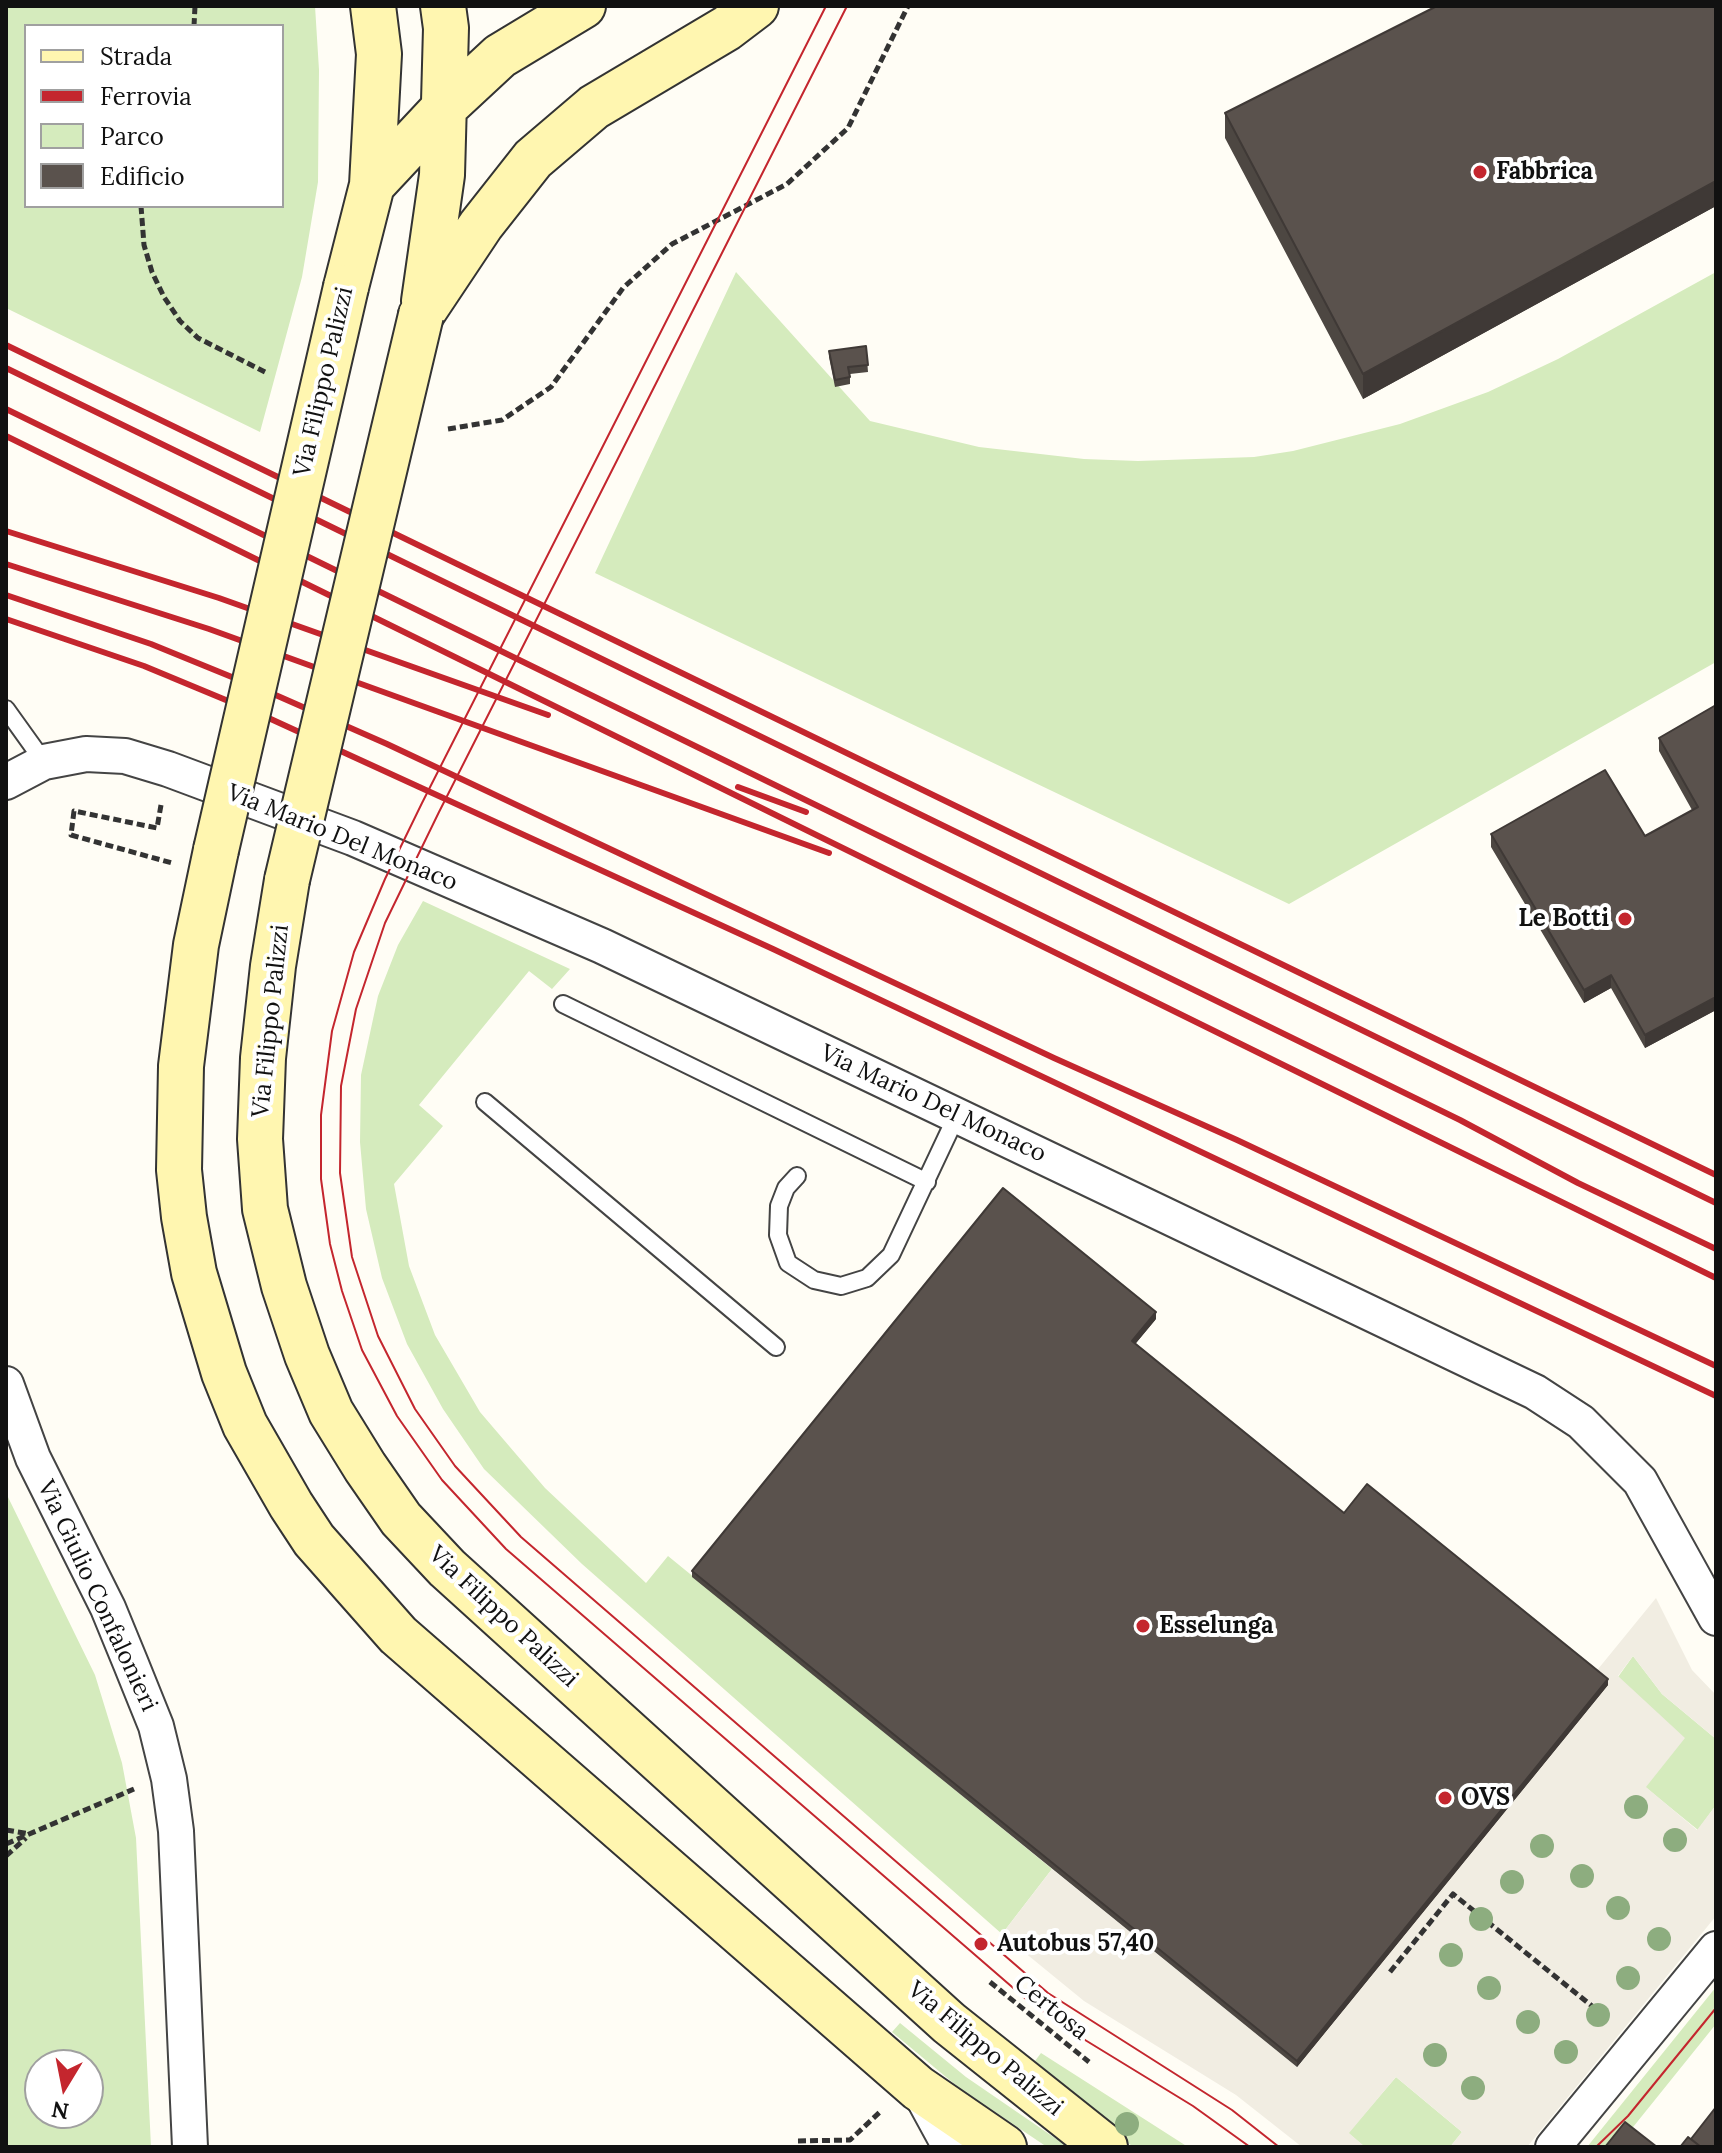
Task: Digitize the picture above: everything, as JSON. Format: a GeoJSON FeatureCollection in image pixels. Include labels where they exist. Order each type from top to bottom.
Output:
{"type":"FeatureCollection","features":[{"type":"Feature","properties":{"kind":"main road","name":"Via Filippo Palizzi"},"geometry":{"type":"LineString","coordinates":[[373,6],[379,54],[372,185],[196,857],[196,945],[181,1066],[179,1170],[194,1273],[224,1373],[245,1425],[314,1540],[398,1635],[918,2088],[1004,2147]]}},
{"type":"Feature","properties":{"kind":"main road"},"geometry":{"type":"LineString","coordinates":[[421,315],[442,175],[446,28],[443,6]]}},
{"type":"Feature","properties":{"kind":"main road"},"geometry":{"type":"LineString","coordinates":[[372,185],[444,108],[500,56],[583,6]]}},
{"type":"Feature","properties":{"kind":"main road","name":"Via Filippo Palizzi"},"geometry":{"type":"LineString","coordinates":[[756,6],[727,28],[594,107],[533,159],[481,225],[421,315],[287,880],[263,1058],[260,1139],[265,1209],[284,1286],[307,1355],[331,1412],[401,1519],[447,1568],[949,2023],[1105,2147]]}},
{"type":"Feature","properties":{"kind":"street","name":"Via Mario Del Monaco"},"geometry":{"type":"LineString","coordinates":[[44,762],[86,754],[125,756],[353,838],[602,946],[1535,1392],[1581,1422],[1640,1481],[1716,1618]]}},
{"type":"Feature","properties":{"kind":"street"},"geometry":{"type":"LineString","coordinates":[[6,782],[14,775],[44,762]]}},
{"type":"Feature","properties":{"kind":"street","name":"Via Giulio Confalonieri"},"geometry":{"type":"LineString","coordinates":[[6,1384],[33,1458],[108,1608],[156,1726],[169,1779],[176,1831],[190,2147]]}},
{"type":"Feature","properties":{"kind":"street"},"geometry":{"type":"LineString","coordinates":[[1553,2147],[1716,1949]]}},
{"type":"Feature","properties":{"kind":"street"},"geometry":{"type":"LineString","coordinates":[[918,2088],[950,2147]]}},
{"type":"Feature","properties":{"kind":"lane"},"geometry":{"type":"LineString","coordinates":[[6,709],[44,762]]}},
{"type":"Feature","properties":{"kind":"lane"},"geometry":{"type":"LineString","coordinates":[[563,1004],[927,1182]]}},
{"type":"Feature","properties":{"kind":"lane"},"geometry":{"type":"LineString","coordinates":[[485,1102],[776,1347]]}},
{"type":"Feature","properties":{"kind":"lane"},"geometry":{"type":"LineString","coordinates":[[797,1176],[786,1188],[779,1206],[778,1235],[788,1263],[814,1280],[841,1286],[867,1278],[891,1255],[957,1115]]}},
{"type":"Feature","properties":{"kind":"path"},"geometry":{"type":"LineString","coordinates":[[448,429],[502,420],[551,387],[623,288],[672,244],[787,184],[848,128],[908,6]]}},
{"type":"Feature","properties":{"kind":"path"},"geometry":{"type":"LineString","coordinates":[[141,208],[144,245],[152,272],[180,321],[198,338],[265,372]]}},
{"type":"Feature","properties":{"kind":"path"},"geometry":{"type":"LineString","coordinates":[[161,805],[157,828],[74,811],[71,835],[196,857]]}},
{"type":"Feature","properties":{"kind":"path"},"geometry":{"type":"LineString","coordinates":[[6,1844],[136,1789]]}},
{"type":"Feature","properties":{"kind":"path"},"geometry":{"type":"LineString","coordinates":[[6,1830],[31,1834]]}},
{"type":"Feature","properties":{"kind":"path"},"geometry":{"type":"LineString","coordinates":[[6,1856],[31,1834]]}},
{"type":"Feature","properties":{"kind":"path"},"geometry":{"type":"LineString","coordinates":[[1390,1972],[1453,1894],[1612,2023]]}},
{"type":"Feature","properties":{"kind":"path","name":"Certosa"},"geometry":{"type":"LineString","coordinates":[[990,1982],[1089,2062]]}},
{"type":"Feature","properties":{"kind":"path"},"geometry":{"type":"LineString","coordinates":[[798,2141],[850,2140],[881,2111]]}},
{"type":"Feature","properties":{"kind":"green space"},"geometry":{"type":"Polygon","coordinates":[[[6,6],[315,6],[319,70],[318,182],[302,277],[260,432],[6,308],[6,6]]]}},
{"type":"Feature","properties":{"kind":"green space"},"geometry":{"type":"Polygon","coordinates":[[[736,272],[870,421],[979,447],[1084,459],[1138,461],[1254,457],[1293,451],[1400,424],[1488,392],[1558,359],[1716,272],[1716,662],[1289,904],[595,573],[736,272]]]}},
{"type":"Feature","properties":{"kind":"green space"},"geometry":{"type":"Polygon","coordinates":[[[423,901],[570,969],[552,989],[529,971],[419,1105],[443,1126],[394,1184],[409,1266],[435,1335],[480,1412],[545,1488],[646,1583],[668,1556],[1052,1869],[1002,1934],[582,1564],[484,1469],[443,1409],[407,1344],[382,1278],[366,1209],[360,1142],[361,1075],[378,996],[398,945],[423,901]]]}},
{"type":"Feature","properties":{"kind":"green space"},"geometry":{"type":"Polygon","coordinates":[[[6,1493],[95,1675],[122,1763],[136,1838],[151,2147],[6,2147],[6,1493]]]}},
{"type":"Feature","properties":{"kind":"green space"},"geometry":{"type":"Polygon","coordinates":[[[1633,1656],[1662,1694],[1716,1739],[1716,1805],[1698,1830],[1645,1787],[1618,1677],[1633,1656]]]}},
{"type":"Feature","properties":{"kind":"green space"},"geometry":{"type":"Polygon","coordinates":[[[1716,1987],[1716,2024],[1617,2147],[1587,2147],[1716,1987]]]}},
{"type":"Feature","properties":{"kind":"green space"},"geometry":{"type":"Polygon","coordinates":[[[900,2023],[966,2077],[1068,2147],[1047,2147],[958,2087],[892,2032],[900,2023]]]}},
{"type":"Feature","properties":{"kind":"green space"},"geometry":{"type":"Polygon","coordinates":[[[1041,2053],[1188,2147],[1133,2147],[1035,2061],[1041,2053]]]}},
{"type":"Feature","properties":{"kind":"green space"},"geometry":{"type":"Polygon","coordinates":[[[1396,2077],[1462,2132],[1450,2147],[1365,2147],[1348,2133],[1396,2077]]]}},
{"type":"Feature","properties":{"kind":"shaded area"},"geometry":{"type":"Polygon","coordinates":[[[1656,1598],[1692,1670],[1716,1695],[1716,1739],[1662,1694],[1633,1656],[1618,1676],[1685,1738],[1646,1787],[1697,1830],[1716,1805],[1716,1916],[1527,2147],[1450,2147],[1462,2132],[1396,2077],[1349,2133],[1365,2147],[1302,2147],[1236,2095],[1084,2001],[1002,1934],[1052,1869],[1297,2067],[1594,1674],[1656,1598]]]}},
{"type":"Feature","properties":{"kind":"building","name":"Fabbrica"},"geometry":{"type":"Polygon","coordinates":[[[1437,6],[1716,6],[1716,181],[1363,374],[1225,113],[1437,6]]]}},
{"type":"Feature","properties":{"kind":"building"},"geometry":{"type":"Polygon","coordinates":[[[866,346],[868,365],[848,367],[850,377],[835,380],[829,351],[866,346]]]}},
{"type":"Feature","properties":{"kind":"building","name":"Le Botti"},"geometry":{"type":"Polygon","coordinates":[[[1716,705],[1716,997],[1645,1035],[1611,975],[1584,990],[1491,834],[1605,770],[1645,836],[1698,807],[1659,738],[1716,705]]]}},
{"type":"Feature","properties":{"kind":"building","name":"Esselunga"},"geometry":{"type":"Polygon","coordinates":[[[1003,1188],[1156,1312],[1132,1341],[1344,1513],[1367,1484],[1608,1679],[1297,2061],[692,1571],[1003,1188]]]}},
{"type":"Feature","properties":{"kind":"building"},"geometry":{"type":"Polygon","coordinates":[[[1716,2107],[1716,2147],[1701,2147],[1691,2139],[1716,2107]]]}},
{"type":"Feature","properties":{"kind":"building"},"geometry":{"type":"Polygon","coordinates":[[[1625,2122],[1657,2147],[1605,2147],[1625,2122]]]}},
{"type":"Feature","properties":{"kind":"building"},"geometry":{"type":"Polygon","coordinates":[[[1688,2137],[1701,2147],[1680,2147],[1688,2137]]]}},
{"type":"Feature","properties":{"kind":"tram line"},"geometry":{"type":"LineString","coordinates":[[826,6],[422,803],[354,952],[332,1031],[321,1115],[321,1179],[330,1244],[362,1350],[397,1416],[442,1480],[506,1549],[1026,1999],[1072,2032],[1193,2106],[1250,2147]]}},
{"type":"Feature","properties":{"kind":"tram line"},"geometry":{"type":"LineString","coordinates":[[847,6],[385,923],[356,1009],[341,1086],[340,1173],[352,1257],[378,1336],[415,1409],[455,1466],[521,1537],[1048,1993],[1232,2110],[1279,2147]]}},
{"type":"Feature","properties":{"kind":"tram line"},"geometry":{"type":"LineString","coordinates":[[1596,2147],[1628,2116],[1716,2008]]}},
{"type":"Feature","properties":{"kind":"railway"},"geometry":{"type":"LineString","coordinates":[[6,345],[1716,1175]]}},
{"type":"Feature","properties":{"kind":"railway"},"geometry":{"type":"LineString","coordinates":[[6,368],[1716,1203]]}},
{"type":"Feature","properties":{"kind":"railway"},"geometry":{"type":"LineString","coordinates":[[6,409],[1460,1120],[1578,1183],[1716,1249]]}},
{"type":"Feature","properties":{"kind":"railway"},"geometry":{"type":"LineString","coordinates":[[6,436],[1716,1278]]}},
{"type":"Feature","properties":{"kind":"railway"},"geometry":{"type":"LineString","coordinates":[[6,531],[219,598],[548,715]]}},
{"type":"Feature","properties":{"kind":"railway"},"geometry":{"type":"LineString","coordinates":[[6,564],[209,629],[829,853]]}},
{"type":"Feature","properties":{"kind":"railway"},"geometry":{"type":"LineString","coordinates":[[6,595],[151,644],[387,744],[1716,1366]]}},
{"type":"Feature","properties":{"kind":"railway"},"geometry":{"type":"LineString","coordinates":[[6,619],[144,666],[262,715],[773,949],[1716,1396]]}},
{"type":"Feature","properties":{"kind":"railway"},"geometry":{"type":"LineString","coordinates":[[738,787],[806,812]]}},
{"type":"Feature","properties":{"kind":"place","name":"Fabbrica"},"geometry":{"type":"Point","coordinates":[1480,172]}},
{"type":"Feature","properties":{"kind":"place","name":"Le Botti"},"geometry":{"type":"Point","coordinates":[1625,919]}},
{"type":"Feature","properties":{"kind":"place","name":"Esselunga"},"geometry":{"type":"Point","coordinates":[1143,1626]}},
{"type":"Feature","properties":{"kind":"place","name":"OVS"},"geometry":{"type":"Point","coordinates":[1445,1798]}},
{"type":"Feature","properties":{"kind":"place","name":"Autobus 57,40"},"geometry":{"type":"Point","coordinates":[981,1944]}}]}
